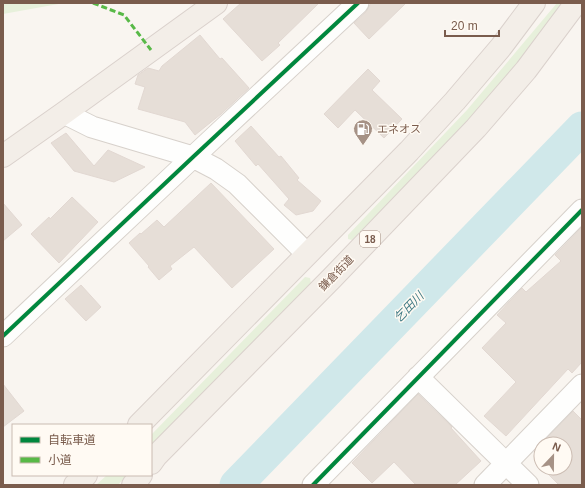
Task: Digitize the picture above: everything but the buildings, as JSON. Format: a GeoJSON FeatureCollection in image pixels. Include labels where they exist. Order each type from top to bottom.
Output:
{"type":"FeatureCollection","features":[{"type":"Feature","properties":{"kind":"main road"},"geometry":{"type":"LineString","coordinates":[[3,156],[216,3]]}},
{"type":"Feature","properties":{"kind":"main road"},"geometry":{"type":"LineString","coordinates":[[140,424],[408,151],[455,101],[534,3]]}},
{"type":"Feature","properties":{"kind":"main road","name":"鎌倉街道"},"geometry":{"type":"LineString","coordinates":[[152,462],[476,128],[526,70],[576,3]]}},
{"type":"Feature","properties":{"kind":"main road"},"geometry":{"type":"LineString","coordinates":[[307,254],[332,278]]}},
{"type":"Feature","properties":{"kind":"main road"},"geometry":{"type":"LineString","coordinates":[[75,485],[85,476]]}},
{"type":"Feature","properties":{"kind":"main road"},"geometry":{"type":"LineString","coordinates":[[133,485],[140,476]]}},
{"type":"Feature","properties":{"kind":"street"},"geometry":{"type":"LineString","coordinates":[[3,336],[358,3]]}},
{"type":"Feature","properties":{"kind":"street"},"geometry":{"type":"LineString","coordinates":[[64,113],[92,127],[193,157],[216,168],[237,184],[307,254]]}},
{"type":"Feature","properties":{"kind":"street"},"geometry":{"type":"LineString","coordinates":[[314,485],[582,210]]}},
{"type":"Feature","properties":{"kind":"street"},"geometry":{"type":"LineString","coordinates":[[418,377],[528,485]]}},
{"type":"Feature","properties":{"kind":"street"},"geometry":{"type":"LineString","coordinates":[[485,485],[582,385]]}},
{"type":"Feature","properties":{"kind":"green space"},"geometry":{"type":"Polygon","coordinates":[[[3,3],[64,3],[3,14],[3,3]]]}},
{"type":"Feature","properties":{"kind":"green space"},"geometry":{"type":"Polygon","coordinates":[[[557,3],[564,3],[474,117],[423,172],[352,240],[348,239],[348,235],[467,110],[557,3]]]}},
{"type":"Feature","properties":{"kind":"green space"},"geometry":{"type":"Polygon","coordinates":[[[305,277],[310,278],[311,284],[152,446],[152,434],[305,277]]]}},
{"type":"Feature","properties":{"kind":"green space"},"geometry":{"type":"Polygon","coordinates":[[[106,476],[126,476],[118,485],[96,485],[106,476]]]}},
{"type":"Feature","properties":{"kind":"waterway","name":"乞田川"},"geometry":{"type":"LineString","coordinates":[[236,485],[582,128]]}},
{"type":"Feature","properties":{"kind":"marked path"},"geometry":{"type":"LineString","coordinates":[[93,3],[124,15],[151,50]]}},
{"type":"Feature","properties":{"kind":"cycle path"},"geometry":{"type":"LineString","coordinates":[[3,336],[358,3]]}},
{"type":"Feature","properties":{"kind":"cycle path"},"geometry":{"type":"LineString","coordinates":[[313,485],[582,210]]}},
{"type":"Feature","properties":{"kind":"place","name":"エネオス"},"geometry":{"type":"Point","coordinates":[363,146]}}]}
